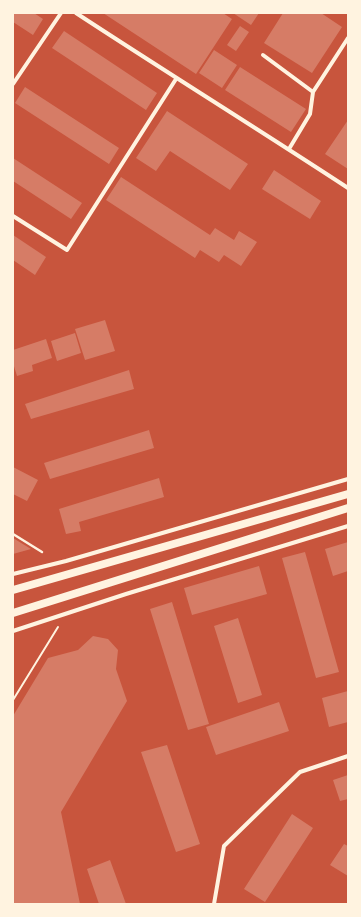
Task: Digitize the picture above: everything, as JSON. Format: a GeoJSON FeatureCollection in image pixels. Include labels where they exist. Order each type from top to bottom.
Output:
{"type":"FeatureCollection","features":[{"type":"Feature","properties":{"kind":"main road"},"geometry":{"type":"LineString","coordinates":[[13,590],[348,494]]}},
{"type":"Feature","properties":{"kind":"main road"},"geometry":{"type":"LineString","coordinates":[[13,613],[348,508]]}},
{"type":"Feature","properties":{"kind":"street"},"geometry":{"type":"LineString","coordinates":[[13,84],[61,13]]}},
{"type":"Feature","properties":{"kind":"street"},"geometry":{"type":"LineString","coordinates":[[76,13],[176,79],[289,149],[348,188]]}},
{"type":"Feature","properties":{"kind":"street"},"geometry":{"type":"LineString","coordinates":[[289,149],[310,114],[313,92],[348,38]]}},
{"type":"Feature","properties":{"kind":"street"},"geometry":{"type":"LineString","coordinates":[[263,55],[313,92]]}},
{"type":"Feature","properties":{"kind":"street"},"geometry":{"type":"LineString","coordinates":[[13,216],[67,250],[176,79]]}},
{"type":"Feature","properties":{"kind":"street"},"geometry":{"type":"LineString","coordinates":[[13,574],[66,561],[348,480]]}},
{"type":"Feature","properties":{"kind":"street"},"geometry":{"type":"LineString","coordinates":[[13,632],[126,594],[348,526]]}},
{"type":"Feature","properties":{"kind":"street"},"geometry":{"type":"LineString","coordinates":[[214,904],[224,846],[300,772],[348,756]]}},
{"type":"Feature","properties":{"kind":"lane"},"geometry":{"type":"LineString","coordinates":[[13,534],[42,552]]}},
{"type":"Feature","properties":{"kind":"path"},"geometry":{"type":"LineString","coordinates":[[13,700],[58,627]]}},
{"type":"Feature","properties":{"kind":"building"},"geometry":{"type":"Polygon","coordinates":[[[13,13],[34,13],[43,19],[33,35],[13,22],[13,13]]]}},
{"type":"Feature","properties":{"kind":"building"},"geometry":{"type":"Polygon","coordinates":[[[103,13],[223,13],[232,19],[196,74],[103,13]]]}},
{"type":"Feature","properties":{"kind":"building"},"geometry":{"type":"Polygon","coordinates":[[[233,13],[259,13],[251,25],[233,13]]]}},
{"type":"Feature","properties":{"kind":"building"},"geometry":{"type":"Polygon","coordinates":[[[283,13],[321,13],[342,27],[312,73],[264,43],[283,13]]]}},
{"type":"Feature","properties":{"kind":"building"},"geometry":{"type":"Polygon","coordinates":[[[240,26],[249,32],[236,51],[227,45],[240,26]]]}},
{"type":"Feature","properties":{"kind":"building"},"geometry":{"type":"Polygon","coordinates":[[[64,31],[157,93],[146,110],[52,48],[64,31]]]}},
{"type":"Feature","properties":{"kind":"building"},"geometry":{"type":"Polygon","coordinates":[[[214,50],[237,65],[222,88],[199,73],[214,50]]]}},
{"type":"Feature","properties":{"kind":"building"},"geometry":{"type":"Polygon","coordinates":[[[240,67],[306,109],[291,132],[225,90],[240,67]]]}},
{"type":"Feature","properties":{"kind":"building"},"geometry":{"type":"Polygon","coordinates":[[[25,87],[119,148],[109,164],[15,103],[25,87]]]}},
{"type":"Feature","properties":{"kind":"building"},"geometry":{"type":"Polygon","coordinates":[[[167,111],[248,164],[230,190],[170,151],[156,171],[136,158],[167,111]]]}},
{"type":"Feature","properties":{"kind":"building"},"geometry":{"type":"Polygon","coordinates":[[[348,120],[348,169],[325,154],[348,120]]]}},
{"type":"Feature","properties":{"kind":"building"},"geometry":{"type":"Polygon","coordinates":[[[13,158],[82,203],[71,219],[13,181],[13,158]]]}},
{"type":"Feature","properties":{"kind":"building"},"geometry":{"type":"Polygon","coordinates":[[[274,170],[321,201],[310,219],[262,189],[274,170]]]}},
{"type":"Feature","properties":{"kind":"building"},"geometry":{"type":"Polygon","coordinates":[[[121,177],[210,235],[215,228],[234,240],[239,231],[257,242],[241,266],[224,255],[219,262],[200,250],[195,258],[106,200],[121,177]]]}},
{"type":"Feature","properties":{"kind":"building"},"geometry":{"type":"Polygon","coordinates":[[[13,235],[46,257],[35,275],[13,260],[13,235]]]}},
{"type":"Feature","properties":{"kind":"building"},"geometry":{"type":"Polygon","coordinates":[[[105,320],[115,351],[85,360],[75,329],[105,320]]]}},
{"type":"Feature","properties":{"kind":"building"},"geometry":{"type":"Polygon","coordinates":[[[75,333],[81,353],[57,361],[51,341],[75,333]]]}},
{"type":"Feature","properties":{"kind":"building"},"geometry":{"type":"Polygon","coordinates":[[[46,339],[52,358],[32,365],[33,371],[17,376],[13,363],[13,350],[46,339]]]}},
{"type":"Feature","properties":{"kind":"building"},"geometry":{"type":"Polygon","coordinates":[[[129,370],[134,389],[31,419],[25,404],[129,370]]]}},
{"type":"Feature","properties":{"kind":"building"},"geometry":{"type":"Polygon","coordinates":[[[149,430],[154,448],[50,479],[44,463],[149,430]]]}},
{"type":"Feature","properties":{"kind":"building"},"geometry":{"type":"Polygon","coordinates":[[[13,467],[38,480],[27,501],[13,494],[13,467]]]}},
{"type":"Feature","properties":{"kind":"building"},"geometry":{"type":"Polygon","coordinates":[[[159,478],[164,497],[79,522],[81,531],[66,534],[59,509],[159,478]]]}},
{"type":"Feature","properties":{"kind":"building"},"geometry":{"type":"Polygon","coordinates":[[[13,538],[31,549],[13,554],[13,538]]]}},
{"type":"Feature","properties":{"kind":"building"},"geometry":{"type":"Polygon","coordinates":[[[348,542],[348,571],[333,576],[325,549],[348,542]]]}},
{"type":"Feature","properties":{"kind":"building"},"geometry":{"type":"Polygon","coordinates":[[[305,552],[339,672],[316,678],[282,558],[305,552]]]}},
{"type":"Feature","properties":{"kind":"building"},"geometry":{"type":"Polygon","coordinates":[[[259,566],[267,594],[192,615],[184,588],[259,566]]]}},
{"type":"Feature","properties":{"kind":"building"},"geometry":{"type":"Polygon","coordinates":[[[172,602],[209,724],[188,730],[150,609],[172,602]]]}},
{"type":"Feature","properties":{"kind":"building"},"geometry":{"type":"Polygon","coordinates":[[[238,618],[262,695],[238,703],[214,626],[238,618]]]}},
{"type":"Feature","properties":{"kind":"building"},"geometry":{"type":"Polygon","coordinates":[[[93,636],[108,639],[118,650],[116,669],[127,701],[61,812],[80,904],[13,904],[13,716],[48,658],[78,650],[93,636]]]}},
{"type":"Feature","properties":{"kind":"building"},"geometry":{"type":"Polygon","coordinates":[[[348,691],[348,722],[329,727],[322,698],[348,691]]]}},
{"type":"Feature","properties":{"kind":"building"},"geometry":{"type":"Polygon","coordinates":[[[279,702],[289,731],[216,755],[206,727],[279,702]]]}},
{"type":"Feature","properties":{"kind":"building"},"geometry":{"type":"Polygon","coordinates":[[[167,745],[200,844],[176,852],[141,752],[167,745]]]}},
{"type":"Feature","properties":{"kind":"building"},"geometry":{"type":"Polygon","coordinates":[[[348,775],[348,799],[340,801],[333,780],[348,775]]]}},
{"type":"Feature","properties":{"kind":"building"},"geometry":{"type":"Polygon","coordinates":[[[292,814],[313,828],[265,902],[244,889],[292,814]]]}},
{"type":"Feature","properties":{"kind":"building"},"geometry":{"type":"Polygon","coordinates":[[[344,844],[348,846],[348,876],[330,865],[344,844]]]}},
{"type":"Feature","properties":{"kind":"building"},"geometry":{"type":"Polygon","coordinates":[[[110,860],[126,904],[99,904],[87,869],[110,860]]]}}]}
